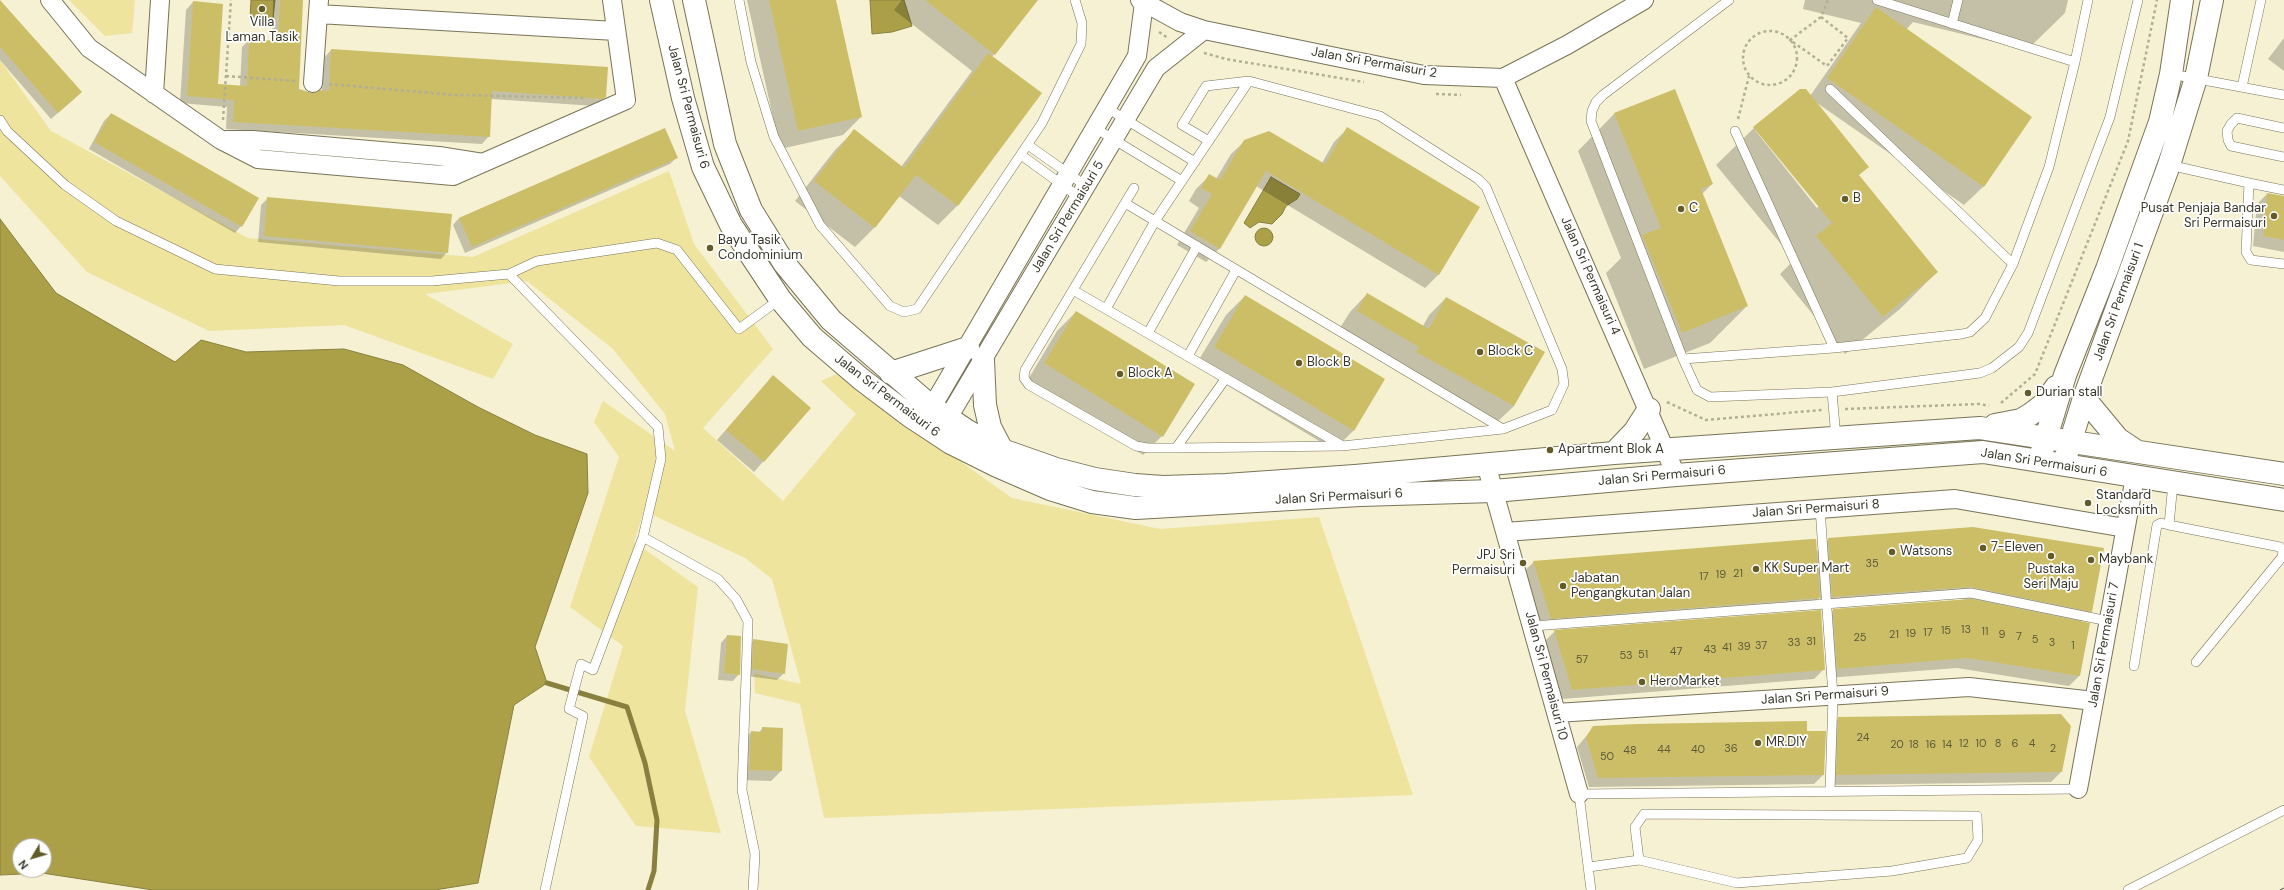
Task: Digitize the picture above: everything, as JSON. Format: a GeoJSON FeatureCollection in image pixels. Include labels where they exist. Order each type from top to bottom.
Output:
{"type":"FeatureCollection","features":[{"type":"Feature","properties":{"kind":"street"},"geometry":{"type":"LineString","coordinates":[[50,0],[89,48],[221,140],[254,140],[439,156],[483,163],[626,100],[616,31],[607,0]]}},
{"type":"Feature","properties":{"kind":"street"},"geometry":{"type":"LineString","coordinates":[[154,94],[160,0]]}},
{"type":"Feature","properties":{"kind":"street","name":"Jalan Sri Permaisuri 6"},"geometry":{"type":"LineString","coordinates":[[661,0],[683,98],[702,167],[732,225],[780,299],[812,337],[861,379],[910,416],[951,443],[997,466],[1050,489],[1092,502],[1136,508],[1360,495],[1494,491],[1676,474],[1982,452],[2284,500]]}},
{"type":"Feature","properties":{"kind":"street","name":"Jalan Sri Permaisuri 6"},"geometry":{"type":"LineString","coordinates":[[694,0],[725,144],[751,210],[784,263],[831,320],[938,416],[1002,450],[1056,469],[1095,479],[1163,487],[1356,476],[1614,452],[1665,450],[1980,428],[2284,474]]}},
{"type":"Feature","properties":{"kind":"street","name":"Jalan Sri Permaisuri 2"},"geometry":{"type":"LineString","coordinates":[[1142,2],[1180,22],[1204,30],[1424,75],[1503,78],[1567,45],[1644,0]]}},
{"type":"Feature","properties":{"kind":"street","name":"Jalan Sri Permaisuri 1"},"geometry":{"type":"LineString","coordinates":[[2038,461],[2065,375],[2107,269],[2160,122],[2170,74],[2182,0]]}},
{"type":"Feature","properties":{"kind":"street","name":"Jalan Sri Permaisuri 1"},"geometry":{"type":"LineString","coordinates":[[2064,465],[2069,441],[2084,398],[2169,165],[2196,78],[2212,0]]}},
{"type":"Feature","properties":{"kind":"street","name":"Jalan Sri Permaisuri 5"},"geometry":{"type":"LineString","coordinates":[[975,354],[1066,180],[1137,56],[1142,2]]}},
{"type":"Feature","properties":{"kind":"street"},"geometry":{"type":"LineString","coordinates":[[313,83],[319,7],[616,31]]}},
{"type":"Feature","properties":{"kind":"street","name":"Jalan Sri Permaisuri 5"},"geometry":{"type":"LineString","coordinates":[[938,416],[975,354],[1082,192],[1156,68],[1204,30]]}},
{"type":"Feature","properties":{"kind":"street","name":"Jalan Sri Permaisuri 4"},"geometry":{"type":"LineString","coordinates":[[1503,78],[1649,409],[1676,474]]}},
{"type":"Feature","properties":{"kind":"street"},"geometry":{"type":"LineString","coordinates":[[891,373],[975,354],[990,427],[1002,450]]}},
{"type":"Feature","properties":{"kind":"street"},"geometry":{"type":"LineString","coordinates":[[1980,428],[2021,420],[2031,414],[2044,404],[2065,375]]}},
{"type":"Feature","properties":{"kind":"street"},"geometry":{"type":"LineString","coordinates":[[2084,398],[2118,439],[2138,453]]}},
{"type":"Feature","properties":{"kind":"street"},"geometry":{"type":"LineString","coordinates":[[1614,452],[1635,431],[1649,409]]}},
{"type":"Feature","properties":{"kind":"street"},"geometry":{"type":"LineString","coordinates":[[910,416],[938,416],[951,443]]}},
{"type":"Feature","properties":{"kind":"street","name":"Jalan Sri Permaisuri 10"},"geometry":{"type":"LineString","coordinates":[[1486,464],[1533,626],[1579,794]]}},
{"type":"Feature","properties":{"kind":"street","name":"Jalan Sri Permaisuri 7"},"geometry":{"type":"LineString","coordinates":[[2078,789],[2135,477]]}},
{"type":"Feature","properties":{"kind":"street","name":"Jalan Sri Permaisuri 8"},"geometry":{"type":"LineString","coordinates":[[1505,532],[1955,498],[2119,527],[2126,526]]}},
{"type":"Feature","properties":{"kind":"street","name":"Jalan Sri Permaisuri 9"},"geometry":{"type":"LineString","coordinates":[[1556,713],[1969,688],[2094,701]]}},
{"type":"Feature","properties":{"kind":"lane"},"geometry":{"type":"LineString","coordinates":[[739,0],[751,62],[774,137],[820,225],[890,306],[904,312],[918,309],[1042,123],[1081,44],[1082,23],[1075,0]]}},
{"type":"Feature","properties":{"kind":"lane"},"geometry":{"type":"LineString","coordinates":[[1729,0],[1603,95],[1596,102],[1592,111],[1591,121],[1683,359],[1697,390],[1710,397],[1832,392],[1980,373],[1992,368],[2019,347],[2028,333],[2110,117],[2138,0]]}},
{"type":"Feature","properties":{"kind":"lane"},"geometry":{"type":"LineString","coordinates":[[1877,0],[2075,62]]}},
{"type":"Feature","properties":{"kind":"lane"},"geometry":{"type":"LineString","coordinates":[[1952,24],[1958,0]]}},
{"type":"Feature","properties":{"kind":"lane"},"geometry":{"type":"LineString","coordinates":[[1683,359],[1834,348],[1970,332],[1985,318],[2013,264],[2049,167],[2075,62],[2088,0]]}},
{"type":"Feature","properties":{"kind":"lane"},"geometry":{"type":"LineString","coordinates":[[2242,87],[2261,0]]}},
{"type":"Feature","properties":{"kind":"lane"},"geometry":{"type":"LineString","coordinates":[[2170,74],[2284,95]]}},
{"type":"Feature","properties":{"kind":"lane"},"geometry":{"type":"LineString","coordinates":[[1134,188],[1025,370],[1024,378],[1029,385],[1136,446],[1148,448],[1176,448],[1342,446],[1503,429],[1552,410],[1564,384],[1564,376],[1486,187],[1478,179],[1380,116],[1249,81],[1206,86],[1182,125],[1209,141]]}},
{"type":"Feature","properties":{"kind":"lane"},"geometry":{"type":"LineString","coordinates":[[1106,309],[1155,221],[1249,81]]}},
{"type":"Feature","properties":{"kind":"lane"},"geometry":{"type":"LineString","coordinates":[[1830,89],[2013,264]]}},
{"type":"Feature","properties":{"kind":"lane"},"geometry":{"type":"LineString","coordinates":[[1107,108],[1195,162]]}},
{"type":"Feature","properties":{"kind":"lane"},"geometry":{"type":"LineString","coordinates":[[2284,128],[2237,118],[2231,124],[2228,131],[2228,140],[2231,146],[2284,157]]}},
{"type":"Feature","properties":{"kind":"lane"},"geometry":{"type":"LineString","coordinates":[[0,120],[7,131],[65,185],[116,221],[215,269],[339,281],[432,281],[509,274],[537,262],[657,243],[677,250],[739,329],[780,299]]}},
{"type":"Feature","properties":{"kind":"lane"},"geometry":{"type":"LineString","coordinates":[[1095,128],[1182,181]]}},
{"type":"Feature","properties":{"kind":"lane"},"geometry":{"type":"LineString","coordinates":[[1735,131],[1834,348]]}},
{"type":"Feature","properties":{"kind":"lane"},"geometry":{"type":"LineString","coordinates":[[1028,145],[1066,180],[1082,192]]}},
{"type":"Feature","properties":{"kind":"lane"},"geometry":{"type":"LineString","coordinates":[[1021,155],[1066,180],[1082,192]]}},
{"type":"Feature","properties":{"kind":"lane"},"geometry":{"type":"LineString","coordinates":[[2169,165],[2284,190]]}},
{"type":"Feature","properties":{"kind":"lane"},"geometry":{"type":"LineString","coordinates":[[2249,183],[2246,252],[2251,260],[2284,264]]}},
{"type":"Feature","properties":{"kind":"lane"},"geometry":{"type":"LineString","coordinates":[[1125,203],[1503,429]]}},
{"type":"Feature","properties":{"kind":"lane"},"geometry":{"type":"LineString","coordinates":[[1148,333],[1197,246]]}},
{"type":"Feature","properties":{"kind":"lane"},"geometry":{"type":"LineString","coordinates":[[1188,356],[1236,270]]}},
{"type":"Feature","properties":{"kind":"lane"},"geometry":{"type":"LineString","coordinates":[[509,274],[658,427],[661,459],[643,537],[593,670],[581,664],[569,709],[583,716],[546,890]]}},
{"type":"Feature","properties":{"kind":"lane"},"geometry":{"type":"LineString","coordinates":[[1073,290],[1342,446]]}},
{"type":"Feature","properties":{"kind":"lane"},"geometry":{"type":"LineString","coordinates":[[1176,448],[1226,378]]}},
{"type":"Feature","properties":{"kind":"lane"},"geometry":{"type":"LineString","coordinates":[[1832,392],[1836,438]]}},
{"type":"Feature","properties":{"kind":"lane"},"geometry":{"type":"LineString","coordinates":[[2169,524],[2173,483]]}},
{"type":"Feature","properties":{"kind":"lane"},"geometry":{"type":"LineString","coordinates":[[1820,508],[1828,605],[1833,696],[1830,790]]}},
{"type":"Feature","properties":{"kind":"lane"},"geometry":{"type":"LineString","coordinates":[[2134,666],[2157,525],[2161,523],[2169,524],[2280,547],[2283,552],[2282,557],[2196,662]]}},
{"type":"Feature","properties":{"kind":"lane"},"geometry":{"type":"LineString","coordinates":[[643,537],[718,580],[736,599],[748,621],[742,790],[754,854],[753,890]]}},
{"type":"Feature","properties":{"kind":"lane"},"geometry":{"type":"LineString","coordinates":[[1533,626],[1828,605],[1971,593],[2108,621]]}},
{"type":"Feature","properties":{"kind":"lane"},"geometry":{"type":"LineString","coordinates":[[1579,794],[1830,790],[2078,789]]}},
{"type":"Feature","properties":{"kind":"lane","name":"Jalan Sri Permaisuri 10"},"geometry":{"type":"LineString","coordinates":[[1579,794],[1591,890]]}},
{"type":"Feature","properties":{"kind":"lane"},"geometry":{"type":"LineString","coordinates":[[2128,890],[2284,810]]}},
{"type":"Feature","properties":{"kind":"lane"},"geometry":{"type":"LineString","coordinates":[[1589,867],[1639,860],[1737,883],[1892,872],[1967,858],[1978,840],[1977,816],[1644,814],[1635,827],[1639,860]]}},
{"type":"Feature","properties":{"kind":"path"},"geometry":{"type":"LineString","coordinates":[[221,140],[231,0]]}},
{"type":"Feature","properties":{"kind":"path"},"geometry":{"type":"LineString","coordinates":[[1790,40],[1821,17],[1828,0]]}},
{"type":"Feature","properties":{"kind":"path"},"geometry":{"type":"LineString","coordinates":[[1996,408],[2035,374],[2128,141],[2157,0]]}},
{"type":"Feature","properties":{"kind":"path"},"geometry":{"type":"LineString","coordinates":[[1790,40],[1795,47],[1797,64],[1788,79],[1772,86],[1755,81],[1749,75],[1744,67],[1744,53],[1749,41],[1764,31],[1774,31],[1783,34],[1827,66],[1848,38],[1821,17]]}},
{"type":"Feature","properties":{"kind":"path"},"geometry":{"type":"LineString","coordinates":[[1735,131],[1749,75]]}},
{"type":"Feature","properties":{"kind":"path"},"geometry":{"type":"LineString","coordinates":[[226,76],[455,95],[587,99]]}},
{"type":"Feature","properties":{"kind":"shaded area"},"geometry":{"type":"Polygon","coordinates":[[[69,0],[135,0],[132,33],[105,36],[69,0]]]}},
{"type":"Feature","properties":{"kind":"shaded area","name":"Villa Laman Tasik"},"geometry":{"type":"Polygon","coordinates":[[[251,0],[275,0],[273,19],[250,18],[251,0]]]}},
{"type":"Feature","properties":{"kind":"shaded area"},"geometry":{"type":"Polygon","coordinates":[[[870,0],[904,0],[912,26],[892,32],[872,34],[870,0]]]}},
{"type":"Feature","properties":{"kind":"shaded area"},"geometry":{"type":"Polygon","coordinates":[[[0,60],[51,131],[248,238],[473,257],[669,171],[694,244],[773,349],[703,428],[783,501],[856,414],[821,381],[837,374],[1012,498],[1160,529],[1319,517],[1413,795],[824,818],[800,704],[755,693],[754,673],[801,684],[772,579],[745,558],[644,511],[634,542],[698,587],[685,711],[721,833],[636,826],[589,757],[623,646],[570,607],[619,457],[594,422],[603,401],[675,451],[665,414],[613,349],[527,281],[425,294],[513,344],[493,379],[344,325],[209,331],[87,272],[0,176],[0,60]]]}},
{"type":"Feature","properties":{"kind":"shaded area"},"geometry":{"type":"Polygon","coordinates":[[[1271,177],[1300,194],[1297,199],[1286,206],[1282,214],[1272,224],[1259,222],[1250,228],[1244,223],[1271,177]]]}},
{"type":"Feature","properties":{"kind":"shaded area"},"geometry":{"type":"Polygon","coordinates":[[[0,219],[56,293],[175,362],[201,340],[246,352],[344,349],[403,365],[478,407],[535,435],[587,454],[588,493],[535,647],[547,683],[514,705],[478,883],[435,890],[153,890],[52,875],[52,838],[12,838],[12,874],[0,875],[0,219]]]}},
{"type":"Feature","properties":{"kind":"shaded area"},"geometry":{"type":"Polygon","coordinates":[[[1264,228],[1270,231],[1273,237],[1270,243],[1264,246],[1258,243],[1255,237],[1258,231],[1264,228]]]}},
{"type":"Feature","properties":{"kind":"building"},"geometry":{"type":"Polygon","coordinates":[[[0,0],[82,92],[58,113],[0,47],[0,0]]]}},
{"type":"Feature","properties":{"kind":"building"},"geometry":{"type":"Polygon","coordinates":[[[280,0],[303,0],[299,89],[312,93],[320,90],[329,91],[331,49],[608,67],[606,97],[603,99],[492,91],[490,137],[233,122],[234,100],[187,96],[193,1],[223,4],[218,84],[247,86],[249,39],[278,41],[280,0]]]}},
{"type":"Feature","properties":{"kind":"building"},"geometry":{"type":"Polygon","coordinates":[[[769,0],[836,0],[862,117],[798,131],[769,0]]]}},
{"type":"Feature","properties":{"kind":"building"},"geometry":{"type":"Polygon","coordinates":[[[925,0],[1038,0],[995,55],[925,0]]]}},
{"type":"Feature","properties":{"kind":"building"},"geometry":{"type":"Polygon","coordinates":[[[1876,7],[2032,117],[1984,187],[1827,78],[1876,7]]]}},
{"type":"Feature","properties":{"kind":"building"},"geometry":{"type":"Polygon","coordinates":[[[988,53],[1042,93],[958,206],[916,175],[875,228],[814,181],[854,129],[904,168],[988,53]]]}},
{"type":"Feature","properties":{"kind":"building","name":"C"},"geometry":{"type":"Polygon","coordinates":[[[1675,89],[1713,184],[1701,189],[1748,306],[1682,333],[1642,235],[1661,228],[1614,113],[1675,89]]]}},
{"type":"Feature","properties":{"kind":"building","name":"B"},"geometry":{"type":"Polygon","coordinates":[[[1800,89],[1806,89],[1869,167],[1859,175],[1938,272],[1883,317],[1816,236],[1832,223],[1753,127],[1800,89]]]}},
{"type":"Feature","properties":{"kind":"building"},"geometry":{"type":"Polygon","coordinates":[[[111,113],[259,198],[242,227],[94,142],[111,113]]]}},
{"type":"Feature","properties":{"kind":"building"},"geometry":{"type":"Polygon","coordinates":[[[1347,127],[1480,207],[1439,275],[1266,171],[1220,249],[1190,231],[1212,194],[1201,188],[1209,174],[1220,180],[1244,140],[1269,131],[1325,164],[1347,127]]]}},
{"type":"Feature","properties":{"kind":"building"},"geometry":{"type":"Polygon","coordinates":[[[665,128],[678,158],[472,247],[459,218],[665,128]]]}},
{"type":"Feature","properties":{"kind":"building","name":"Pusat Penjaja Bandar Sri Permaisuri"},"geometry":{"type":"Polygon","coordinates":[[[2267,193],[2284,196],[2284,240],[2263,236],[2267,193]]]}},
{"type":"Feature","properties":{"kind":"building"},"geometry":{"type":"Polygon","coordinates":[[[267,197],[452,214],[448,253],[264,236],[267,197]]]}},
{"type":"Feature","properties":{"kind":"building","name":"Block C"},"geometry":{"type":"Polygon","coordinates":[[[1367,293],[1429,329],[1446,297],[1545,352],[1514,406],[1416,352],[1419,347],[1357,311],[1367,293]]]}},
{"type":"Feature","properties":{"kind":"building","name":"Block B"},"geometry":{"type":"Polygon","coordinates":[[[1245,295],[1385,379],[1354,431],[1214,347],[1245,295]]]}},
{"type":"Feature","properties":{"kind":"building","name":"Block A"},"geometry":{"type":"Polygon","coordinates":[[[1076,311],[1195,384],[1163,437],[1044,363],[1076,311]]]}},
{"type":"Feature","properties":{"kind":"building"},"geometry":{"type":"Polygon","coordinates":[[[773,375],[811,408],[764,462],[726,430],[773,375]]]}},
{"type":"Feature","properties":{"kind":"building"},"geometry":{"type":"Polygon","coordinates":[[[1973,527],[2104,548],[2092,612],[1971,587],[1832,597],[1828,538],[1973,527]]]}},
{"type":"Feature","properties":{"kind":"building"},"geometry":{"type":"Polygon","coordinates":[[[1816,539],[1820,598],[1551,619],[1533,561],[1816,539]]]}},
{"type":"Feature","properties":{"kind":"building"},"geometry":{"type":"Polygon","coordinates":[[[1971,599],[2090,623],[2080,676],[1968,658],[1837,669],[1833,609],[1971,599]]]}},
{"type":"Feature","properties":{"kind":"building"},"geometry":{"type":"Polygon","coordinates":[[[1821,610],[1825,670],[1572,690],[1554,630],[1821,610]]]}},
{"type":"Feature","properties":{"kind":"building"},"geometry":{"type":"Polygon","coordinates":[[[727,635],[741,636],[740,675],[724,673],[727,635]]]}},
{"type":"Feature","properties":{"kind":"building"},"geometry":{"type":"Polygon","coordinates":[[[753,639],[788,644],[785,674],[752,669],[753,639]]]}},
{"type":"Feature","properties":{"kind":"building"},"geometry":{"type":"Polygon","coordinates":[[[2061,714],[2071,726],[2062,772],[1836,775],[1838,717],[2061,714]]]}},
{"type":"Feature","properties":{"kind":"building"},"geometry":{"type":"Polygon","coordinates":[[[1807,721],[1807,731],[1826,731],[1824,775],[1598,778],[1586,737],[1593,726],[1807,721]]]}},
{"type":"Feature","properties":{"kind":"building"},"geometry":{"type":"Polygon","coordinates":[[[762,727],[783,728],[782,771],[749,770],[751,731],[762,732],[762,727]]]}},
{"type":"Feature","properties":{"kind":"waterway"},"geometry":{"type":"LineString","coordinates":[[547,683],[627,707],[645,763],[657,820],[654,871],[648,890]]}},
{"type":"Feature","properties":{"kind":"tram line"},"geometry":{"type":"LineString","coordinates":[[2280,890],[2284,888]]}},
{"type":"Feature","properties":{"kind":"place","name":"Villa Laman Tasik"},"geometry":{"type":"Point","coordinates":[262,9]}},
{"type":"Feature","properties":{"kind":"place","name":"B"},"geometry":{"type":"Point","coordinates":[1845,199]}},
{"type":"Feature","properties":{"kind":"place","name":"C"},"geometry":{"type":"Point","coordinates":[1681,209]}},
{"type":"Feature","properties":{"kind":"place","name":"Pusat Penjaja Bandar Sri Permaisuri"},"geometry":{"type":"Point","coordinates":[2274,216]}},
{"type":"Feature","properties":{"kind":"place","name":"Bayu Tasik Condominium"},"geometry":{"type":"Point","coordinates":[710,248]}},
{"type":"Feature","properties":{"kind":"place","name":"Block C"},"geometry":{"type":"Point","coordinates":[1480,352]}},
{"type":"Feature","properties":{"kind":"place","name":"Block B"},"geometry":{"type":"Point","coordinates":[1299,363]}},
{"type":"Feature","properties":{"kind":"place","name":"Block A"},"geometry":{"type":"Point","coordinates":[1120,374]}},
{"type":"Feature","properties":{"kind":"place","name":"Durian stall"},"geometry":{"type":"Point","coordinates":[2028,393]}},
{"type":"Feature","properties":{"kind":"place","name":"Apartment Blok A"},"geometry":{"type":"Point","coordinates":[1550,450]}},
{"type":"Feature","properties":{"kind":"place","name":"Standard Locksmith"},"geometry":{"type":"Point","coordinates":[2088,503]}},
{"type":"Feature","properties":{"kind":"place","name":"7-Eleven"},"geometry":{"type":"Point","coordinates":[1983,548]}},
{"type":"Feature","properties":{"kind":"place","name":"Watsons"},"geometry":{"type":"Point","coordinates":[1892,552]}},
{"type":"Feature","properties":{"kind":"place","name":"Pustaka Seri Maju"},"geometry":{"type":"Point","coordinates":[2051,556]}},
{"type":"Feature","properties":{"kind":"place","name":"Maybank"},"geometry":{"type":"Point","coordinates":[2091,560]}},
{"type":"Feature","properties":{"kind":"place","name":"JPJ Sri Permaisuri"},"geometry":{"type":"Point","coordinates":[1523,563]}},
{"type":"Feature","properties":{"kind":"place","name":"KK Super Mart"},"geometry":{"type":"Point","coordinates":[1756,569]}},
{"type":"Feature","properties":{"kind":"place","name":"Jabatan Pengangkutan Jalan"},"geometry":{"type":"Point","coordinates":[1563,586]}},
{"type":"Feature","properties":{"kind":"place","name":"HeroMarket"},"geometry":{"type":"Point","coordinates":[1642,682]}},
{"type":"Feature","properties":{"kind":"place","name":"MR.DIY"},"geometry":{"type":"Point","coordinates":[1758,743]}}]}
